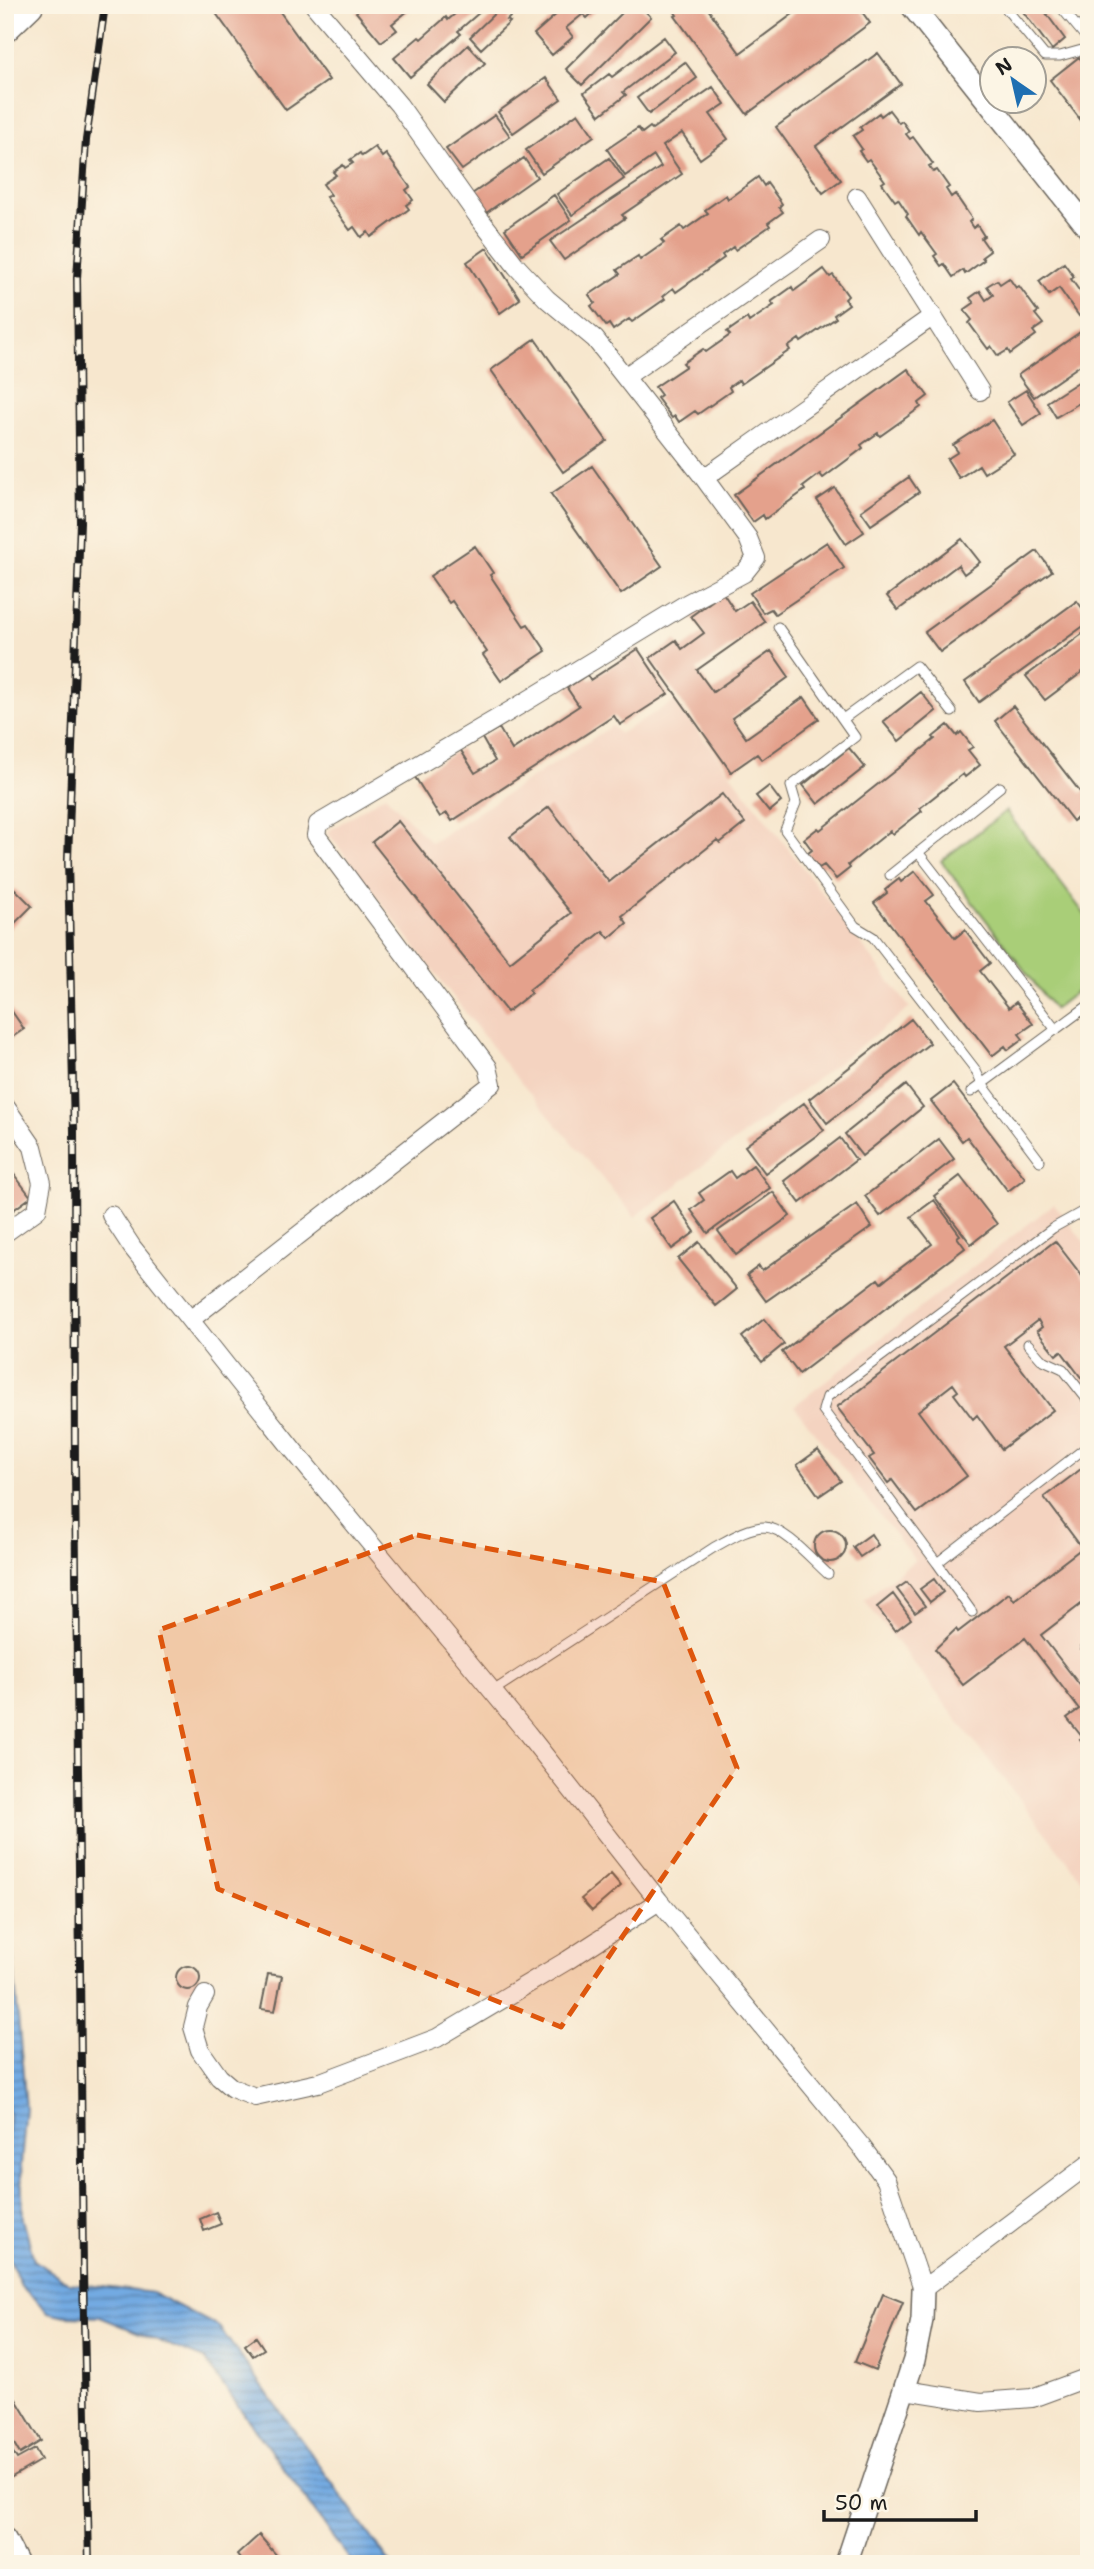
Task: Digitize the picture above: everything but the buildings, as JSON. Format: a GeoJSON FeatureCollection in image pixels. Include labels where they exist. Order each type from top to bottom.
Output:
{"type":"FeatureCollection","features":[{"type":"Feature","properties":{"kind":"main road"},"geometry":{"type":"LineString","coordinates":[[7,24],[30,5]]}},
{"type":"Feature","properties":{"kind":"street"},"geometry":{"type":"LineString","coordinates":[[190,1320],[492,1084],[488,1067],[316,835],[318,824],[686,604],[744,573],[756,558],[748,538],[625,377],[595,340],[547,299],[517,267],[478,218],[399,105],[314,5]]}},
{"type":"Feature","properties":{"kind":"street"},"geometry":{"type":"LineString","coordinates":[[911,5],[1089,229]]}},
{"type":"Feature","properties":{"kind":"street"},"geometry":{"type":"LineString","coordinates":[[857,197],[980,391]]}},
{"type":"Feature","properties":{"kind":"street"},"geometry":{"type":"LineString","coordinates":[[625,377],[821,240]]}},
{"type":"Feature","properties":{"kind":"street"},"geometry":{"type":"LineString","coordinates":[[704,478],[933,316]]}},
{"type":"Feature","properties":{"kind":"street"},"geometry":{"type":"LineString","coordinates":[[5,1107],[33,1147],[42,1182],[37,1210],[5,1233]]}},
{"type":"Feature","properties":{"kind":"street"},"geometry":{"type":"LineString","coordinates":[[111,1216],[190,1320],[493,1691],[659,1901],[886,2180],[923,2289],[922,2320],[915,2360],[846,2564]]}},
{"type":"Feature","properties":{"kind":"street"},"geometry":{"type":"LineString","coordinates":[[205,1995],[198,2007],[193,2027],[200,2050],[219,2077],[232,2088],[255,2097],[318,2083],[437,2038],[568,1960],[659,1901]]}},
{"type":"Feature","properties":{"kind":"street"},"geometry":{"type":"LineString","coordinates":[[923,2289],[1089,2164]]}},
{"type":"Feature","properties":{"kind":"street"},"geometry":{"type":"LineString","coordinates":[[905,2390],[981,2402],[1032,2398],[1085,2377]]}},
{"type":"Feature","properties":{"kind":"street"},"geometry":{"type":"LineString","coordinates":[[5,2539],[19,2564]]}},
{"type":"Feature","properties":{"kind":"lane"},"geometry":{"type":"LineString","coordinates":[[1003,5],[1045,56],[1060,56],[1089,48]]}},
{"type":"Feature","properties":{"kind":"lane"},"geometry":{"type":"LineString","coordinates":[[1059,5],[1089,41]]}},
{"type":"Feature","properties":{"kind":"lane"},"geometry":{"type":"LineString","coordinates":[[778,627],[855,737],[791,786],[796,803],[785,830],[855,926],[873,937],[882,948],[975,1069],[982,1084],[1040,1161]]}},
{"type":"Feature","properties":{"kind":"lane"},"geometry":{"type":"LineString","coordinates":[[843,719],[916,666],[952,712]]}},
{"type":"Feature","properties":{"kind":"lane"},"geometry":{"type":"LineString","coordinates":[[890,875],[1000,787]]}},
{"type":"Feature","properties":{"kind":"lane"},"geometry":{"type":"LineString","coordinates":[[918,852],[1056,1030]]}},
{"type":"Feature","properties":{"kind":"lane"},"geometry":{"type":"LineString","coordinates":[[971,1092],[1089,1005]]}},
{"type":"Feature","properties":{"kind":"lane"},"geometry":{"type":"LineString","coordinates":[[972,1612],[823,1410],[827,1397],[1053,1228],[1089,1208]]}},
{"type":"Feature","properties":{"kind":"lane"},"geometry":{"type":"LineString","coordinates":[[1028,1343],[1041,1359],[1063,1369],[1089,1402]]}},
{"type":"Feature","properties":{"kind":"lane"},"geometry":{"type":"LineString","coordinates":[[937,1563],[1089,1445]]}},
{"type":"Feature","properties":{"kind":"lane"},"geometry":{"type":"LineString","coordinates":[[493,1691],[713,1548],[746,1531],[766,1527],[783,1534],[828,1574]]}},
{"type":"Feature","properties":{"kind":"lane"},"geometry":{"type":"LineString","coordinates":[[1089,1645],[1085,1648],[1089,1654]]}},
{"type":"Feature","properties":{"kind":"highlighted area"},"geometry":{"type":"Polygon","coordinates":[[[417,1535],[663,1582],[737,1768],[561,2027],[218,1889],[159,1630],[417,1535]]]}},
{"type":"Feature","properties":{"kind":"shaded area"},"geometry":{"type":"Polygon","coordinates":[[[675,701],[910,1008],[635,1217],[505,1064],[327,832],[385,795],[431,843],[612,726],[619,734],[675,701]]]}},
{"type":"Feature","properties":{"kind":"shaded area"},"geometry":{"type":"Polygon","coordinates":[[[1054,1204],[1089,1248],[1089,1889],[864,1600],[915,1560],[794,1406],[1054,1204]]]}},
{"type":"Feature","properties":{"kind":"green space"},"geometry":{"type":"Polygon","coordinates":[[[1006,811],[1089,920],[1089,982],[1054,1009],[941,861],[1006,811]]]}},
{"type":"Feature","properties":{"kind":"water"},"geometry":{"type":"Polygon","coordinates":[[[5,1865],[26,2109],[21,2164],[23,2219],[34,2260],[69,2283],[153,2293],[219,2327],[391,2564],[353,2564],[204,2359],[100,2317],[65,2316],[48,2312],[21,2286],[5,2249],[5,2151],[9,2117],[5,2088],[5,1865]]]}},
{"type":"Feature","properties":{"kind":"railway"},"geometry":{"type":"LineString","coordinates":[[89,2564],[83,2271],[74,1131],[68,860],[80,522],[77,278],[86,140],[105,5]]}}]}
